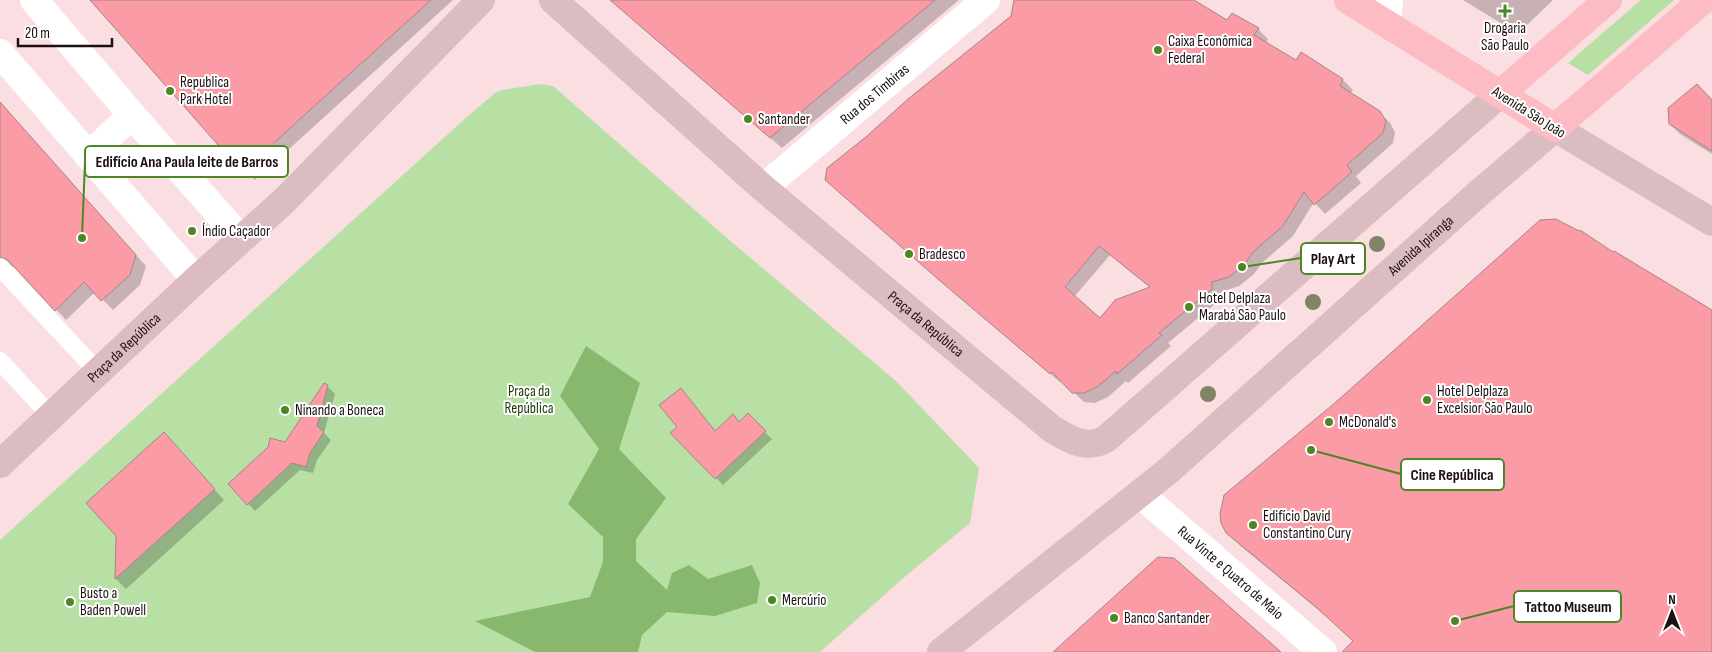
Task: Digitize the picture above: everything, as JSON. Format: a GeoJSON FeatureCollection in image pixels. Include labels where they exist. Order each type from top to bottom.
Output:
{"type":"FeatureCollection","features":[{"type":"Feature","properties":{"kind":"main road","name":"Praça da República"},"geometry":{"type":"LineString","coordinates":[[0,464],[196,280],[284,201],[481,0]]}},
{"type":"Feature","properties":{"kind":"main road","name":"Praça da República"},"geometry":{"type":"LineString","coordinates":[[553,0],[763,188],[1052,430],[1083,444],[1096,444],[1106,439],[1500,94]]}},
{"type":"Feature","properties":{"kind":"main road","name":"Avenida São João"},"geometry":{"type":"LineString","coordinates":[[1348,0],[1388,12],[1500,94],[1712,222]]}},
{"type":"Feature","properties":{"kind":"main road"},"geometry":{"type":"LineString","coordinates":[[1500,94],[1608,0]]}},
{"type":"Feature","properties":{"kind":"main road","name":"Avenida Ipiranga"},"geometry":{"type":"LineString","coordinates":[[1140,494],[1479,193],[1703,0]]}},
{"type":"Feature","properties":{"kind":"main road"},"geometry":{"type":"LineString","coordinates":[[941,652],[1140,494]]}},
{"type":"Feature","properties":{"kind":"street"},"geometry":{"type":"LineString","coordinates":[[34,0],[241,239]]}},
{"type":"Feature","properties":{"kind":"street","name":"Rua dos Timbiras"},"geometry":{"type":"LineString","coordinates":[[763,188],[986,0]]}},
{"type":"Feature","properties":{"kind":"street"},"geometry":{"type":"LineString","coordinates":[[0,53],[196,280]]}},
{"type":"Feature","properties":{"kind":"street"},"geometry":{"type":"LineString","coordinates":[[88,156],[132,115]]}},
{"type":"Feature","properties":{"kind":"street","name":"Rua Vinte e Quatro de Maio"},"geometry":{"type":"LineString","coordinates":[[1140,494],[1322,652]]}},
{"type":"Feature","properties":{"kind":"lane"},"geometry":{"type":"LineString","coordinates":[[0,267],[98,372]]}},
{"type":"Feature","properties":{"kind":"lane"},"geometry":{"type":"LineString","coordinates":[[0,362],[51,416]]}},
{"type":"Feature","properties":{"kind":"green space"},"geometry":{"type":"Polygon","coordinates":[[[1641,0],[1674,0],[1588,75],[1568,63],[1641,0]]]}},
{"type":"Feature","properties":{"kind":"green space","name":"Praça da República"},"geometry":{"type":"Polygon","coordinates":[[[541,84],[553,86],[720,232],[897,382],[979,468],[970,523],[908,574],[820,652],[0,652],[0,540],[495,93],[502,90],[541,84]]]}},
{"type":"Feature","properties":{"kind":"shaded area"},"geometry":{"type":"Polygon","coordinates":[[[586,346],[640,383],[619,449],[666,498],[636,539],[636,561],[667,590],[672,573],[689,565],[708,579],[752,565],[760,583],[757,603],[715,616],[667,612],[642,635],[638,652],[535,652],[475,621],[590,597],[603,562],[603,537],[568,504],[599,449],[560,396],[586,346]]]}},
{"type":"Feature","properties":{"kind":"building"},"geometry":{"type":"Polygon","coordinates":[[[90,0],[431,0],[244,170],[234,163],[90,0]]]}},
{"type":"Feature","properties":{"kind":"building"},"geometry":{"type":"Polygon","coordinates":[[[610,0],[935,0],[770,138],[610,0]]]}},
{"type":"Feature","properties":{"kind":"building"},"geometry":{"type":"Polygon","coordinates":[[[1014,0],[1194,0],[1227,20],[1232,13],[1259,28],[1254,35],[1296,60],[1301,52],[1343,79],[1340,86],[1380,111],[1386,121],[1383,133],[1347,165],[1352,172],[1314,205],[1304,192],[1283,226],[1253,252],[1245,264],[1229,277],[1212,282],[1212,289],[1159,333],[1162,335],[1117,374],[1116,371],[1097,387],[1084,393],[1072,393],[1052,372],[1050,374],[825,180],[827,168],[867,136],[908,99],[1011,16],[1014,0]],[[1099,246],[1065,287],[1100,318],[1115,300],[1150,287],[1099,246]]]}},
{"type":"Feature","properties":{"kind":"building"},"geometry":{"type":"Polygon","coordinates":[[[1697,84],[1712,100],[1712,151],[1669,124],[1668,108],[1697,84]]]}},
{"type":"Feature","properties":{"kind":"building"},"geometry":{"type":"Polygon","coordinates":[[[0,102],[136,255],[130,275],[101,301],[84,282],[55,311],[8,260],[0,257],[0,102]]]}},
{"type":"Feature","properties":{"kind":"building"},"geometry":{"type":"Polygon","coordinates":[[[1556,219],[1580,230],[1613,252],[1712,310],[1712,652],[1342,652],[1353,641],[1316,607],[1226,533],[1221,523],[1220,514],[1224,495],[1336,402],[1540,220],[1556,219]]]}},
{"type":"Feature","properties":{"kind":"building"},"geometry":{"type":"Polygon","coordinates":[[[324,383],[328,385],[317,426],[324,432],[310,453],[306,467],[292,463],[247,505],[228,484],[268,447],[270,438],[285,442],[324,383]]]}},
{"type":"Feature","properties":{"kind":"building"},"geometry":{"type":"Polygon","coordinates":[[[681,388],[715,431],[733,414],[739,422],[748,413],[766,431],[715,479],[670,433],[677,427],[659,405],[681,388]]]}},
{"type":"Feature","properties":{"kind":"building"},"geometry":{"type":"Polygon","coordinates":[[[164,432],[215,489],[115,579],[116,536],[86,503],[164,432]]]}},
{"type":"Feature","properties":{"kind":"building"},"geometry":{"type":"Polygon","coordinates":[[[1158,557],[1174,558],[1281,652],[1053,652],[1158,557]]]}},
{"type":"Feature","properties":{"kind":"place","name":"Drogaria São Paulo"},"geometry":{"type":"Point","coordinates":[1505,11]}},
{"type":"Feature","properties":{"kind":"place","name":"Caixa Econômica Federal"},"geometry":{"type":"Point","coordinates":[1158,50]}},
{"type":"Feature","properties":{"kind":"place","name":"Republica Park Hotel"},"geometry":{"type":"Point","coordinates":[170,91]}},
{"type":"Feature","properties":{"kind":"place","name":"Santander"},"geometry":{"type":"Point","coordinates":[748,119]}},
{"type":"Feature","properties":{"kind":"place","name":"Índio Caçador"},"geometry":{"type":"Point","coordinates":[192,231]}},
{"type":"Feature","properties":{"kind":"place","name":"Edifício Ana Paula leite de Barros"},"geometry":{"type":"Point","coordinates":[82,238]}},
{"type":"Feature","properties":{"kind":"place","name":"Bradesco"},"geometry":{"type":"Point","coordinates":[909,254]}},
{"type":"Feature","properties":{"kind":"place","name":"Play Art"},"geometry":{"type":"Point","coordinates":[1242,267]}},
{"type":"Feature","properties":{"kind":"place","name":"Hotel Delplaza Marabá São Paulo"},"geometry":{"type":"Point","coordinates":[1189,307]}},
{"type":"Feature","properties":{"kind":"place","name":"Hotel Delplaza Excelsior São Paulo"},"geometry":{"type":"Point","coordinates":[1427,400]}},
{"type":"Feature","properties":{"kind":"place","name":"Ninando a Boneca"},"geometry":{"type":"Point","coordinates":[285,410]}},
{"type":"Feature","properties":{"kind":"place","name":"McDonald's"},"geometry":{"type":"Point","coordinates":[1329,422]}},
{"type":"Feature","properties":{"kind":"place","name":"Cine República"},"geometry":{"type":"Point","coordinates":[1311,450]}},
{"type":"Feature","properties":{"kind":"place","name":"Edifício David Constantino Cury"},"geometry":{"type":"Point","coordinates":[1253,525]}},
{"type":"Feature","properties":{"kind":"place","name":"Mercúrio"},"geometry":{"type":"Point","coordinates":[772,600]}},
{"type":"Feature","properties":{"kind":"place","name":"Busto a Baden Powell"},"geometry":{"type":"Point","coordinates":[70,602]}},
{"type":"Feature","properties":{"kind":"place","name":"Banco Santander"},"geometry":{"type":"Point","coordinates":[1114,618]}},
{"type":"Feature","properties":{"kind":"place","name":"Tattoo Museum"},"geometry":{"type":"Point","coordinates":[1455,621]}}]}
